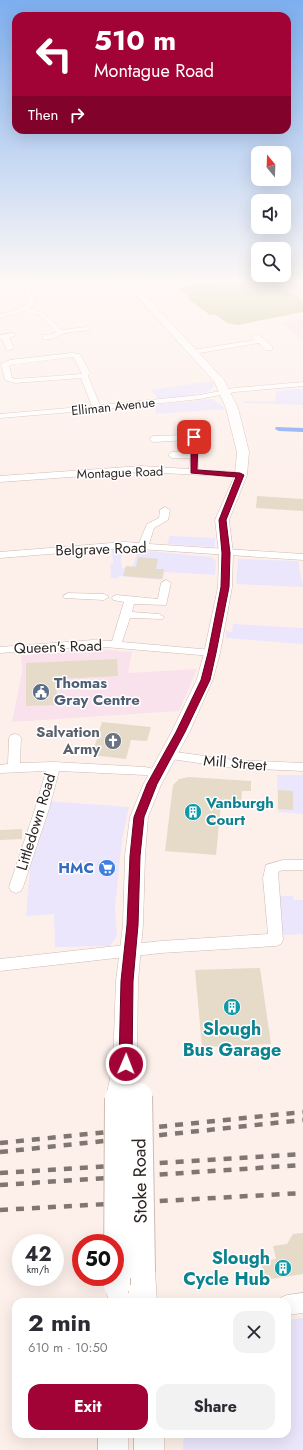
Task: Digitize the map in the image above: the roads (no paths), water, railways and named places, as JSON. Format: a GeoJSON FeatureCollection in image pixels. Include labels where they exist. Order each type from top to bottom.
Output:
{"type":"FeatureCollection","features":[{"type":"Feature","properties":{"kind":"main road","name":"Stoke Road"},"geometry":{"type":"LineString","coordinates":[[143,1298],[126,1064],[127,981],[131,951],[139,817],[152,784],[159,774],[205,680],[225,587],[226,553],[222,520],[240,475],[242,452],[232,408],[225,391],[216,375],[190,349]]}},
{"type":"Feature","properties":{"kind":"main road","name":"Stoke Road"},"geometry":{"type":"LineString","coordinates":[[119,1296],[129,1097]]}},
{"type":"Feature","properties":{"kind":"main road"},"geometry":{"type":"LineString","coordinates":[[112,1450],[113,1438]]}},
{"type":"Feature","properties":{"kind":"main road"},"geometry":{"type":"LineString","coordinates":[[149,1438],[149,1450]]}},
{"type":"Feature","properties":{"kind":"street"},"geometry":{"type":"LineString","coordinates":[[193,352],[210,349]]}},
{"type":"Feature","properties":{"kind":"street"},"geometry":{"type":"LineString","coordinates":[[84,376],[15,381],[9,380],[5,364],[10,362],[72,355],[78,356],[86,373],[84,376],[97,408]]}},
{"type":"Feature","properties":{"kind":"street","name":"Elliman Avenue"},"geometry":{"type":"LineString","coordinates":[[0,416],[97,408],[196,397],[225,391],[303,384]]}},
{"type":"Feature","properties":{"kind":"street"},"geometry":{"type":"LineString","coordinates":[[191,425],[194,437],[194,472]]}},
{"type":"Feature","properties":{"kind":"street"},"geometry":{"type":"LineString","coordinates":[[153,439],[194,437]]}},
{"type":"Feature","properties":{"kind":"street"},"geometry":{"type":"LineString","coordinates":[[172,455],[194,455]]}},
{"type":"Feature","properties":{"kind":"street","name":"Montague Road"},"geometry":{"type":"LineString","coordinates":[[0,479],[141,469],[240,475]]}},
{"type":"Feature","properties":{"kind":"street"},"geometry":{"type":"LineString","coordinates":[[142,546],[150,526],[163,520],[165,510]]}},
{"type":"Feature","properties":{"kind":"street","name":"Belgrave Road"},"geometry":{"type":"LineString","coordinates":[[0,555],[110,546],[142,546],[226,553],[303,557]]}},
{"type":"Feature","properties":{"kind":"street"},"geometry":{"type":"LineString","coordinates":[[117,598],[162,603],[166,583]]}},
{"type":"Feature","properties":{"kind":"street"},"geometry":{"type":"LineString","coordinates":[[68,596],[104,597]]}},
{"type":"Feature","properties":{"kind":"street","name":"Queen's Road"},"geometry":{"type":"LineString","coordinates":[[116,645],[130,600]]}},
{"type":"Feature","properties":{"kind":"street"},"geometry":{"type":"LineString","coordinates":[[126,615],[159,617]]}},
{"type":"Feature","properties":{"kind":"street","name":"Queen's Road"},"geometry":{"type":"LineString","coordinates":[[0,650],[93,644],[212,653]]}},
{"type":"Feature","properties":{"kind":"street"},"geometry":{"type":"LineString","coordinates":[[14,768],[15,738]]}},
{"type":"Feature","properties":{"kind":"street","name":"Mill Street"},"geometry":{"type":"LineString","coordinates":[[168,756],[234,764],[303,767]]}},
{"type":"Feature","properties":{"kind":"street"},"geometry":{"type":"LineString","coordinates":[[0,769],[54,766]]}},
{"type":"Feature","properties":{"kind":"street","name":"Littledown Road"},"geometry":{"type":"LineString","coordinates":[[16,887],[42,809],[54,766],[145,771],[159,774]]}},
{"type":"Feature","properties":{"kind":"street"},"geometry":{"type":"LineString","coordinates":[[0,965],[161,947],[276,940],[270,878],[271,869],[283,865],[303,865]]}},
{"type":"Feature","properties":{"kind":"street"},"geometry":{"type":"LineString","coordinates":[[291,1304],[303,1303]]}},
{"type":"Feature","properties":{"kind":"waterway"},"geometry":{"type":"LineString","coordinates":[[279,429],[303,430]]}},
{"type":"Feature","properties":{"kind":"railway"},"geometry":{"type":"LineString","coordinates":[[0,1143],[303,1112]]}},
{"type":"Feature","properties":{"kind":"railway"},"geometry":{"type":"LineString","coordinates":[[0,1152],[303,1120]]}},
{"type":"Feature","properties":{"kind":"railway"},"geometry":{"type":"LineString","coordinates":[[0,1173],[303,1154]]}},
{"type":"Feature","properties":{"kind":"railway"},"geometry":{"type":"LineString","coordinates":[[0,1185],[303,1165]]}},
{"type":"Feature","properties":{"kind":"railway"},"geometry":{"type":"LineString","coordinates":[[0,1210],[303,1193]]}},
{"type":"Feature","properties":{"kind":"place","name":"Thomas Gray Centre"},"geometry":{"type":"Point","coordinates":[41,692]}},
{"type":"Feature","properties":{"kind":"place","name":"Salvation Army"},"geometry":{"type":"Point","coordinates":[113,741]}},
{"type":"Feature","properties":{"kind":"place","name":"Vanburgh Court"},"geometry":{"type":"Point","coordinates":[193,812]}},
{"type":"Feature","properties":{"kind":"place","name":"HMC"},"geometry":{"type":"Point","coordinates":[107,868]}},
{"type":"Feature","properties":{"kind":"place","name":"Slough Bus Garage"},"geometry":{"type":"Point","coordinates":[232,1007]}},
{"type":"Feature","properties":{"kind":"place","name":"Slough Cycle Hub"},"geometry":{"type":"Point","coordinates":[283,1268]}}]}
